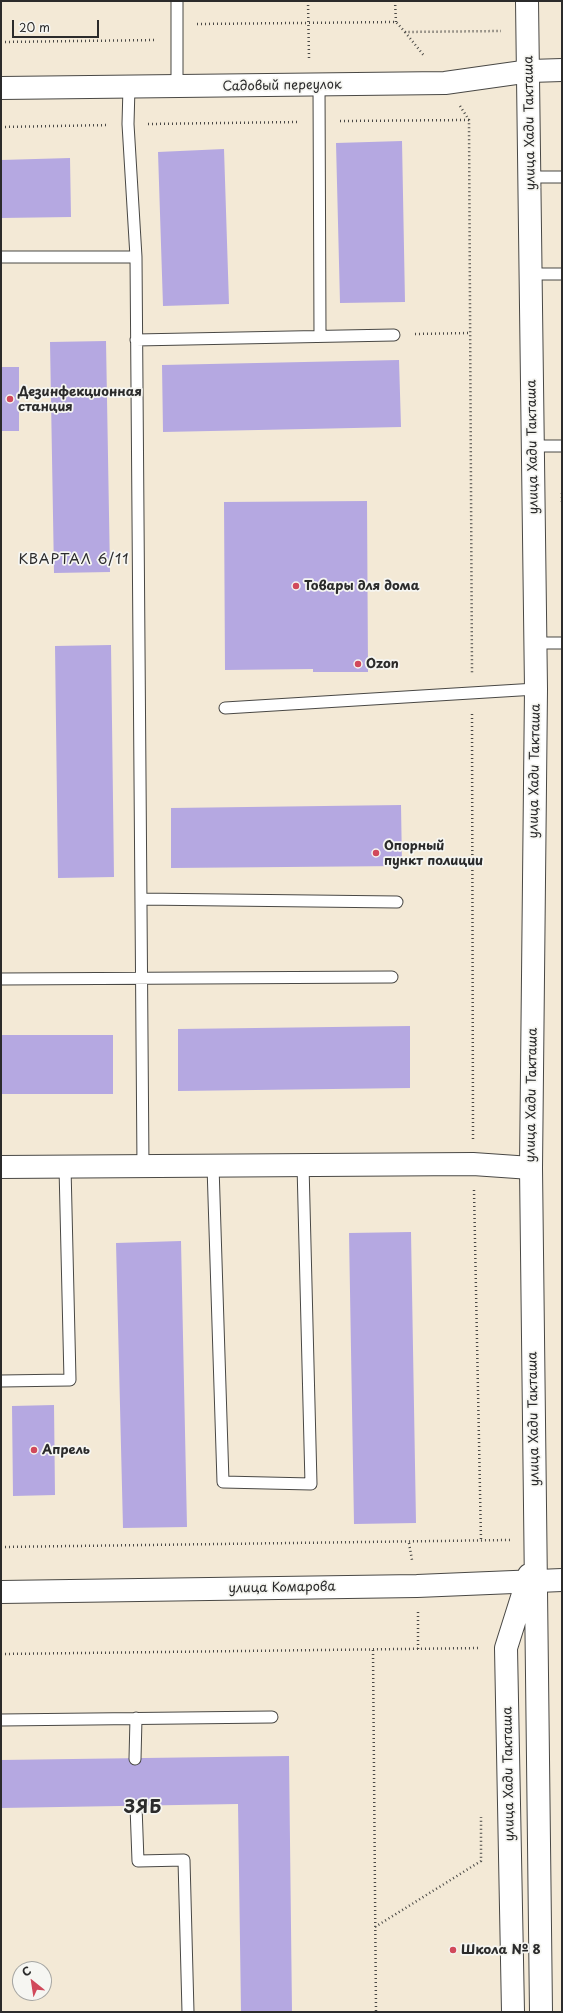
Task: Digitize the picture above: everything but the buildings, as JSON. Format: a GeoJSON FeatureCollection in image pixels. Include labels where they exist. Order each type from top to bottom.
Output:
{"type":"FeatureCollection","features":[{"type":"Feature","properties":{"kind":"main road","name":"улица Хади Такташа"},"geometry":{"type":"LineString","coordinates":[[527,1],[530,71],[532,446],[536,643],[531,1168],[536,1540],[532,1580],[541,2012]]}},
{"type":"Feature","properties":{"kind":"main road","name":"Садовый переулок"},"geometry":{"type":"LineString","coordinates":[[1,88],[314,86],[445,83],[530,71],[562,70]]}},
{"type":"Feature","properties":{"kind":"main road"},"geometry":{"type":"LineString","coordinates":[[1,1167],[473,1164],[531,1168]]}},
{"type":"Feature","properties":{"kind":"main road","name":"улица Хади Такташа"},"geometry":{"type":"LineString","coordinates":[[513,2012],[506,1648],[532,1580]]}},
{"type":"Feature","properties":{"kind":"main road","name":"улица Комарова"},"geometry":{"type":"LineString","coordinates":[[1,1592],[409,1586],[562,1580]]}},
{"type":"Feature","properties":{"kind":"lane"},"geometry":{"type":"LineString","coordinates":[[177,1],[177,87]]}},
{"type":"Feature","properties":{"kind":"lane"},"geometry":{"type":"LineString","coordinates":[[314,86],[319,122],[320,336]]}},
{"type":"Feature","properties":{"kind":"lane"},"geometry":{"type":"LineString","coordinates":[[129,87],[128,124],[136,257],[143,1166]]}},
{"type":"Feature","properties":{"kind":"lane"},"geometry":{"type":"LineString","coordinates":[[530,177],[562,177]]}},
{"type":"Feature","properties":{"kind":"lane"},"geometry":{"type":"LineString","coordinates":[[1,257],[136,257]]}},
{"type":"Feature","properties":{"kind":"lane"},"geometry":{"type":"LineString","coordinates":[[531,274],[562,274]]}},
{"type":"Feature","properties":{"kind":"lane"},"geometry":{"type":"LineString","coordinates":[[136,340],[394,335]]}},
{"type":"Feature","properties":{"kind":"lane"},"geometry":{"type":"LineString","coordinates":[[532,446],[562,446]]}},
{"type":"Feature","properties":{"kind":"lane"},"geometry":{"type":"LineString","coordinates":[[536,643],[562,643]]}},
{"type":"Feature","properties":{"kind":"lane"},"geometry":{"type":"LineString","coordinates":[[225,708],[536,690]]}},
{"type":"Feature","properties":{"kind":"lane"},"geometry":{"type":"LineString","coordinates":[[141,899],[397,902]]}},
{"type":"Feature","properties":{"kind":"lane"},"geometry":{"type":"LineString","coordinates":[[1,979],[392,977]]}},
{"type":"Feature","properties":{"kind":"lane"},"geometry":{"type":"LineString","coordinates":[[213,1166],[223,1482],[311,1484],[303,1165]]}},
{"type":"Feature","properties":{"kind":"lane"},"geometry":{"type":"LineString","coordinates":[[1,1381],[70,1380],[65,1167]]}},
{"type":"Feature","properties":{"kind":"lane"},"geometry":{"type":"LineString","coordinates":[[1,1720],[272,1717]]}},
{"type":"Feature","properties":{"kind":"lane"},"geometry":{"type":"LineString","coordinates":[[135,1759],[136,1718]]}},
{"type":"Feature","properties":{"kind":"lane"},"geometry":{"type":"LineString","coordinates":[[136,1806],[138,1861],[184,1860],[188,2012]]}},
{"type":"Feature","properties":{"kind":"path"},"geometry":{"type":"LineString","coordinates":[[308,1],[314,86]]}},
{"type":"Feature","properties":{"kind":"path"},"geometry":{"type":"LineString","coordinates":[[395,1],[396,22],[405,32],[528,30]]}},
{"type":"Feature","properties":{"kind":"path"},"geometry":{"type":"LineString","coordinates":[[1,42],[165,40],[177,24],[396,22]]}},
{"type":"Feature","properties":{"kind":"path"},"geometry":{"type":"LineString","coordinates":[[1,126],[469,120],[473,1164],[481,1541]]}},
{"type":"Feature","properties":{"kind":"path"},"geometry":{"type":"LineString","coordinates":[[394,335],[470,333]]}},
{"type":"Feature","properties":{"kind":"path"},"geometry":{"type":"LineString","coordinates":[[1,1547],[536,1540]]}},
{"type":"Feature","properties":{"kind":"path"},"geometry":{"type":"LineString","coordinates":[[480,1648],[480,1656]]}},
{"type":"Feature","properties":{"kind":"path"},"geometry":{"type":"LineString","coordinates":[[1,1654],[506,1648]]}},
{"type":"Feature","properties":{"kind":"path"},"geometry":{"type":"LineString","coordinates":[[373,1650],[376,2012]]}},
{"type":"Feature","properties":{"kind":"path"},"geometry":{"type":"LineString","coordinates":[[375,1927],[481,1861],[481,1815]]}},
{"type":"Feature","properties":{"kind":"place","name":"Дезинфекционная станция"},"geometry":{"type":"Point","coordinates":[10,399]}},
{"type":"Feature","properties":{"kind":"place","name":"Товары для дома"},"geometry":{"type":"Point","coordinates":[296,586]}},
{"type":"Feature","properties":{"kind":"place","name":"Ozon"},"geometry":{"type":"Point","coordinates":[358,664]}},
{"type":"Feature","properties":{"kind":"place","name":"Опорный пункт полиции"},"geometry":{"type":"Point","coordinates":[376,853]}},
{"type":"Feature","properties":{"kind":"place","name":"Апрель"},"geometry":{"type":"Point","coordinates":[34,1450]}},
{"type":"Feature","properties":{"kind":"place","name":"Школа № 8"},"geometry":{"type":"Point","coordinates":[453,1950]}},
{"type":"Feature","properties":{"kind":"district","name":"КВАРТАЛ 6/11"},"geometry":{"type":"Point","coordinates":[74,560]}},
{"type":"Feature","properties":{"kind":"district","name":"ЗЯБ"},"geometry":{"type":"Point","coordinates":[143,1808]}}]}
